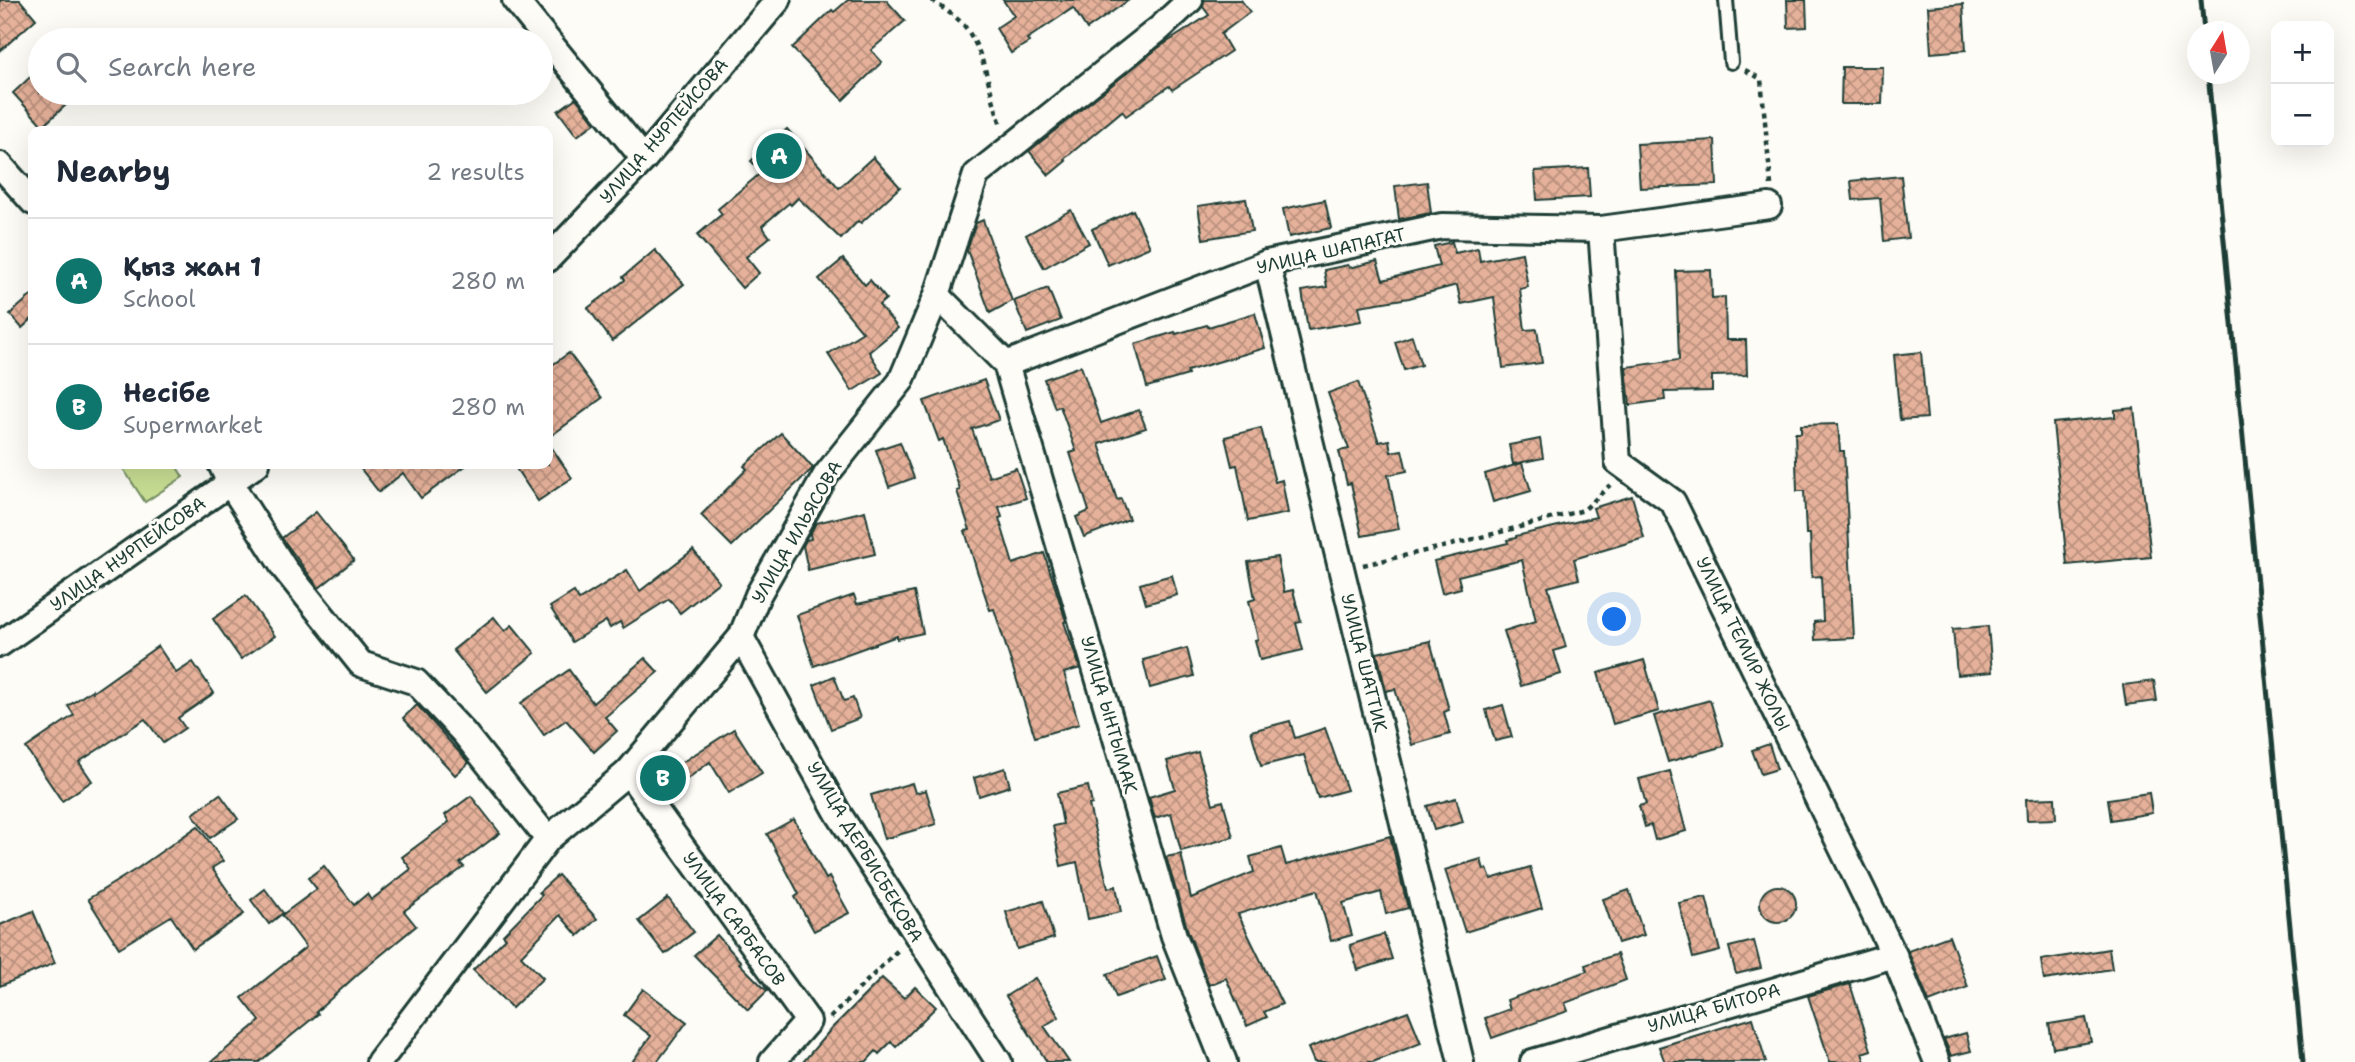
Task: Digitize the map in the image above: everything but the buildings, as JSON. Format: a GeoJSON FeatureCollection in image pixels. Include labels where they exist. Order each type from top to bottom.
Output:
{"type":"FeatureCollection","features":[{"type":"Feature","properties":{"kind":"street"},"geometry":{"type":"LineString","coordinates":[[515,0],[538,28]]}},
{"type":"Feature","properties":{"kind":"street","name":"УЛИЦА НУРПЕЙСОВА"},"geometry":{"type":"LineString","coordinates":[[553,254],[644,159],[778,0]]}},
{"type":"Feature","properties":{"kind":"street","name":"УЛИЦА ИЛЬЯСОВА"},"geometry":{"type":"LineString","coordinates":[[379,1062],[548,839],[628,772],[741,637],[758,596],[826,475],[901,381],[937,295],[976,175],[1160,28],[1189,0]]}},
{"type":"Feature","properties":{"kind":"street"},"geometry":{"type":"LineString","coordinates":[[553,47],[644,159]]}},
{"type":"Feature","properties":{"kind":"street"},"geometry":{"type":"LineString","coordinates":[[0,165],[28,196]]}},
{"type":"Feature","properties":{"kind":"street","name":"УЛИЦА ШАПАГАТ"},"geometry":{"type":"LineString","coordinates":[[1006,364],[1267,263],[1443,226],[1601,229],[1769,206]]}},
{"type":"Feature","properties":{"kind":"street"},"geometry":{"type":"LineString","coordinates":[[1601,229],[1618,462],[1628,470]]}},
{"type":"Feature","properties":{"kind":"street","name":"УЛИЦА ШАТТИК"},"geometry":{"type":"LineString","coordinates":[[1267,263],[1461,1062]]}},
{"type":"Feature","properties":{"kind":"street"},"geometry":{"type":"LineString","coordinates":[[937,295],[1006,364]]}},
{"type":"Feature","properties":{"kind":"street","name":"УЛИЦА ЫНТЫМАК"},"geometry":{"type":"LineString","coordinates":[[1006,364],[1174,936],[1224,1062]]}},
{"type":"Feature","properties":{"kind":"street","name":"УЛИЦА ТЕМИР ЖОЛЫ"},"geometry":{"type":"LineString","coordinates":[[1628,470],[1673,502],[1894,955],[1937,1062]]}},
{"type":"Feature","properties":{"kind":"street"},"geometry":{"type":"LineString","coordinates":[[225,473],[284,568],[361,664],[416,682],[464,733],[548,839]]}},
{"type":"Feature","properties":{"kind":"street","name":"УЛИЦА НУРПЕЙСОВА"},"geometry":{"type":"LineString","coordinates":[[0,643],[225,473]]}},
{"type":"Feature","properties":{"kind":"street","name":"УЛИЦА ДЕРБИСБЕКОВА"},"geometry":{"type":"LineString","coordinates":[[741,637],[838,813],[999,1062]]}},
{"type":"Feature","properties":{"kind":"street","name":"УЛИЦА САРБАСОВ"},"geometry":{"type":"LineString","coordinates":[[628,772],[808,1021]]}},
{"type":"Feature","properties":{"kind":"street","name":"УЛИЦА БИТОРА"},"geometry":{"type":"LineString","coordinates":[[1533,1062],[1894,955]]}},
{"type":"Feature","properties":{"kind":"street"},"geometry":{"type":"LineString","coordinates":[[772,1062],[808,1021]]}},
{"type":"Feature","properties":{"kind":"lane"},"geometry":{"type":"LineString","coordinates":[[1726,0],[1731,62]]}},
{"type":"Feature","properties":{"kind":"path"},"geometry":{"type":"LineString","coordinates":[[932,0],[965,27],[971,37],[982,58],[995,109],[1010,147]]}},
{"type":"Feature","properties":{"kind":"path"},"geometry":{"type":"LineString","coordinates":[[1731,62],[1761,79],[1771,185],[1769,206]]}},
{"type":"Feature","properties":{"kind":"path"},"geometry":{"type":"LineString","coordinates":[[1342,569],[1447,546],[1584,510],[1628,470]]}},
{"type":"Feature","properties":{"kind":"path"},"geometry":{"type":"LineString","coordinates":[[808,1021],[822,1026],[915,934]]}},
{"type":"Feature","properties":{"kind":"green space"},"geometry":{"type":"Polygon","coordinates":[[[123,469],[178,469],[183,477],[145,502],[123,469]]]}},
{"type":"Feature","properties":{"kind":"railway"},"geometry":{"type":"LineString","coordinates":[[2201,0],[2203,21]]}},
{"type":"Feature","properties":{"kind":"railway"},"geometry":{"type":"LineString","coordinates":[[2209,84],[2303,1062]]}},
{"type":"Feature","properties":{"kind":"place","name":"Қыз жан 1"},"geometry":{"type":"Point","coordinates":[779,156]}},
{"type":"Feature","properties":{"kind":"place","name":"Несібе"},"geometry":{"type":"Point","coordinates":[663,778]}}]}
